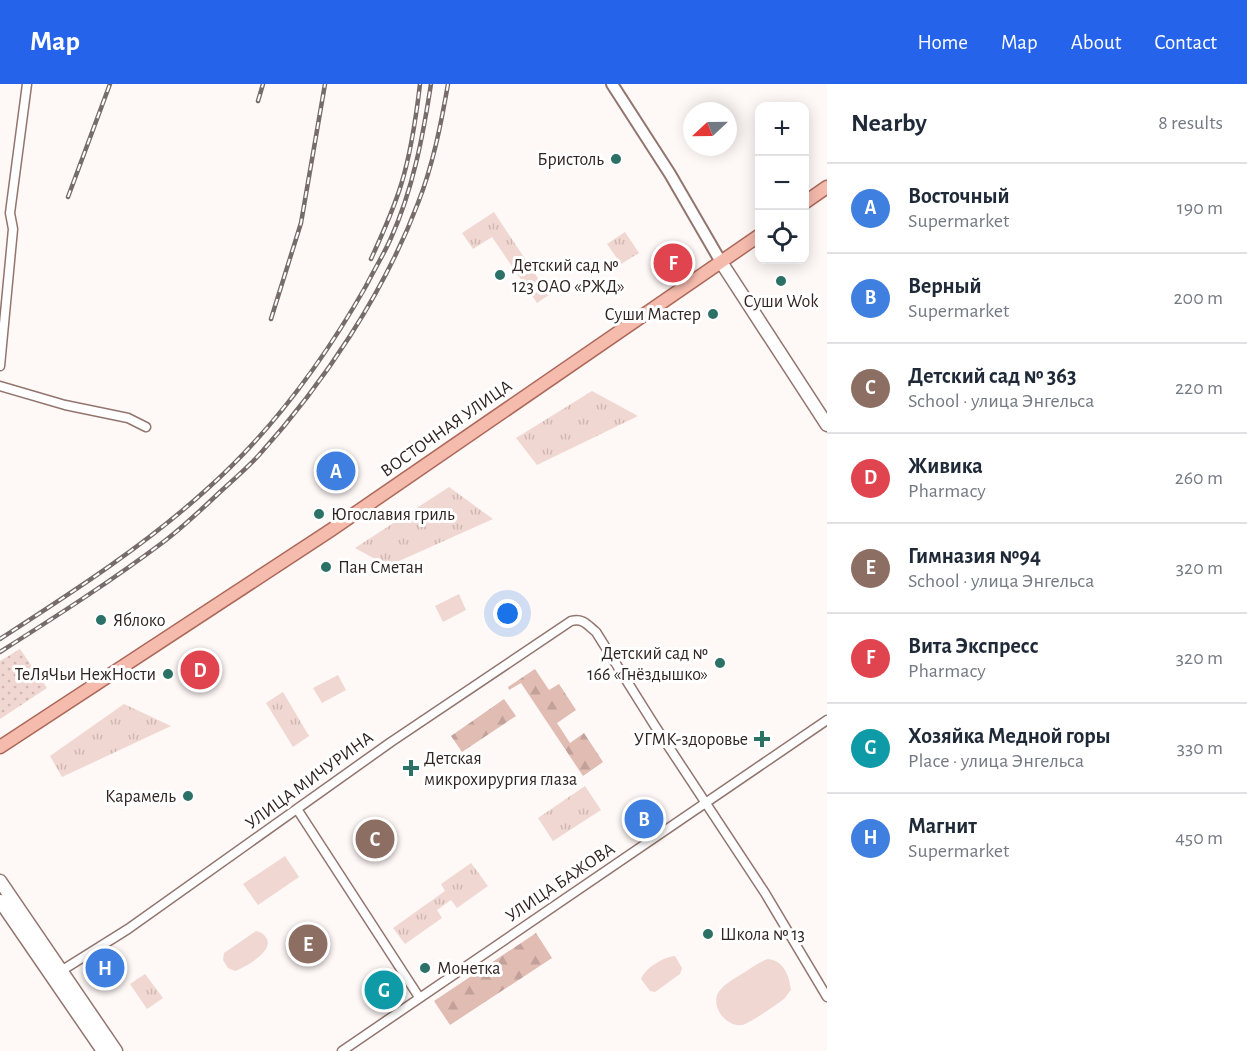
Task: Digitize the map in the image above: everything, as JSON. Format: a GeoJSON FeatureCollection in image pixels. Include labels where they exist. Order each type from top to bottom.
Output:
{"type":"FeatureCollection","features":[{"type":"Feature","properties":{"kind":"main road"},"geometry":{"type":"LineString","coordinates":[[809,200],[827,187]]}},
{"type":"Feature","properties":{"kind":"main road","name":"ВОСТОЧНАЯ УЛИЦА"},"geometry":{"type":"LineString","coordinates":[[0,747],[331,530],[755,238]]}},
{"type":"Feature","properties":{"kind":"main road"},"geometry":{"type":"LineString","coordinates":[[721,262],[827,425]]}},
{"type":"Feature","properties":{"kind":"main road"},"geometry":{"type":"LineString","coordinates":[[0,881],[116,1051]]}},
{"type":"Feature","properties":{"kind":"main road"},"geometry":{"type":"LineString","coordinates":[[0,901],[103,1051]]}},
{"type":"Feature","properties":{"kind":"street"},"geometry":{"type":"LineString","coordinates":[[0,366],[13,229],[10,213],[27,84]]}},
{"type":"Feature","properties":{"kind":"street"},"geometry":{"type":"LineString","coordinates":[[612,84],[670,174],[721,262]]}},
{"type":"Feature","properties":{"kind":"street"},"geometry":{"type":"LineString","coordinates":[[0,386],[65,405],[128,418],[146,427]]}},
{"type":"Feature","properties":{"kind":"street","name":"УЛИЦА МИЧУРИНА"},"geometry":{"type":"LineString","coordinates":[[61,971],[128,929],[419,723],[571,621],[584,621],[596,632],[706,803]]}},
{"type":"Feature","properties":{"kind":"street","name":"УЛИЦА БАЖОВА"},"geometry":{"type":"LineString","coordinates":[[342,1051],[827,720]]}},
{"type":"Feature","properties":{"kind":"street"},"geometry":{"type":"LineString","coordinates":[[706,803],[765,893],[827,997]]}},
{"type":"Feature","properties":{"kind":"street"},"geometry":{"type":"LineString","coordinates":[[297,809],[419,998]]}},
{"type":"Feature","properties":{"kind":"green space"},"geometry":{"type":"Polygon","coordinates":[[[494,212],[549,295],[537,303],[492,237],[473,249],[462,233],[494,212]]]}},
{"type":"Feature","properties":{"kind":"green space"},"geometry":{"type":"Polygon","coordinates":[[[625,232],[639,253],[621,264],[607,244],[625,232]]]}},
{"type":"Feature","properties":{"kind":"green space"},"geometry":{"type":"Polygon","coordinates":[[[592,391],[638,416],[537,465],[516,438],[592,391]]]}},
{"type":"Feature","properties":{"kind":"green space"},"geometry":{"type":"Polygon","coordinates":[[[449,487],[493,519],[388,566],[355,548],[449,487]]]}},
{"type":"Feature","properties":{"kind":"green space"},"geometry":{"type":"Polygon","coordinates":[[[459,594],[466,610],[443,622],[435,606],[459,594]]]}},
{"type":"Feature","properties":{"kind":"green space"},"geometry":{"type":"Polygon","coordinates":[[[20,649],[47,688],[0,719],[0,661],[20,649]]]}},
{"type":"Feature","properties":{"kind":"green space"},"geometry":{"type":"Polygon","coordinates":[[[535,669],[549,690],[559,684],[576,710],[557,723],[570,743],[584,733],[603,762],[583,776],[521,683],[509,690],[508,687],[535,669]]]}},
{"type":"Feature","properties":{"kind":"green space"},"geometry":{"type":"Polygon","coordinates":[[[338,675],[346,690],[322,703],[313,688],[338,675]]]}},
{"type":"Feature","properties":{"kind":"green space"},"geometry":{"type":"Polygon","coordinates":[[[283,692],[309,736],[293,747],[266,703],[283,692]]]}},
{"type":"Feature","properties":{"kind":"green space"},"geometry":{"type":"Polygon","coordinates":[[[504,699],[516,716],[462,752],[451,736],[504,699]]]}},
{"type":"Feature","properties":{"kind":"green space"},"geometry":{"type":"Polygon","coordinates":[[[124,704],[171,726],[62,777],[50,756],[124,704]]]}},
{"type":"Feature","properties":{"kind":"green space"},"geometry":{"type":"Polygon","coordinates":[[[585,786],[601,810],[553,841],[538,818],[585,786]]]}},
{"type":"Feature","properties":{"kind":"green space"},"geometry":{"type":"Polygon","coordinates":[[[285,856],[299,877],[258,905],[243,884],[285,856]]]}},
{"type":"Feature","properties":{"kind":"green space"},"geometry":{"type":"Polygon","coordinates":[[[471,863],[488,886],[457,908],[451,900],[437,910],[442,918],[405,944],[393,928],[445,891],[441,884],[471,863]]]}},
{"type":"Feature","properties":{"kind":"green space"},"geometry":{"type":"Polygon","coordinates":[[[256,931],[262,933],[267,939],[266,949],[251,963],[235,971],[228,968],[223,960],[224,953],[256,931]]]}},
{"type":"Feature","properties":{"kind":"green space"},"geometry":{"type":"Polygon","coordinates":[[[536,933],[552,958],[450,1025],[434,1001],[536,933]]]}},
{"type":"Feature","properties":{"kind":"green space"},"geometry":{"type":"Polygon","coordinates":[[[675,956],[682,968],[680,974],[655,992],[650,991],[641,979],[643,975],[656,963],[675,956]]]}},
{"type":"Feature","properties":{"kind":"green space"},"geometry":{"type":"Polygon","coordinates":[[[768,959],[774,960],[785,970],[791,990],[782,1001],[751,1021],[742,1025],[731,1023],[718,1010],[716,998],[718,993],[731,981],[768,959]]]}},
{"type":"Feature","properties":{"kind":"green space"},"geometry":{"type":"Polygon","coordinates":[[[145,974],[163,998],[147,1009],[130,984],[145,974]]]}},
{"type":"Feature","properties":{"kind":"railway"},"geometry":{"type":"LineString","coordinates":[[68,197],[110,84]]}},
{"type":"Feature","properties":{"kind":"railway"},"geometry":{"type":"LineString","coordinates":[[258,101],[263,84]]}},
{"type":"Feature","properties":{"kind":"railway"},"geometry":{"type":"LineString","coordinates":[[271,319],[301,223],[325,84]]}},
{"type":"Feature","properties":{"kind":"railway"},"geometry":{"type":"LineString","coordinates":[[371,259],[391,214],[405,173],[420,84]]}},
{"type":"Feature","properties":{"kind":"railway"},"geometry":{"type":"LineString","coordinates":[[0,639],[106,569],[157,531],[230,468],[274,420],[314,368],[350,314],[391,238],[416,162],[431,84]]}},
{"type":"Feature","properties":{"kind":"railway"},"geometry":{"type":"LineString","coordinates":[[0,652],[102,585],[177,531],[254,460],[306,398],[350,336],[404,237],[428,174],[448,84]]}},
{"type":"Feature","properties":{"kind":"place","name":"Бристоль"},"geometry":{"type":"Point","coordinates":[616,159]}},
{"type":"Feature","properties":{"kind":"place","name":"Вита Экспресс"},"geometry":{"type":"Point","coordinates":[673,263]}},
{"type":"Feature","properties":{"kind":"place","name":"Детский сад № 123 ОАО «РЖД»"},"geometry":{"type":"Point","coordinates":[500,275]}},
{"type":"Feature","properties":{"kind":"place","name":"Суши Wok"},"geometry":{"type":"Point","coordinates":[781,281]}},
{"type":"Feature","properties":{"kind":"place","name":"Суши Мастер"},"geometry":{"type":"Point","coordinates":[713,314]}},
{"type":"Feature","properties":{"kind":"place","name":"Восточный"},"geometry":{"type":"Point","coordinates":[336,471]}},
{"type":"Feature","properties":{"kind":"place","name":"Югославия гриль"},"geometry":{"type":"Point","coordinates":[319,514]}},
{"type":"Feature","properties":{"kind":"place","name":"Пан Сметан"},"geometry":{"type":"Point","coordinates":[326,567]}},
{"type":"Feature","properties":{"kind":"place","name":"Яблоко"},"geometry":{"type":"Point","coordinates":[101,620]}},
{"type":"Feature","properties":{"kind":"place","name":"Детский сад № 166 «Гнёздышко»"},"geometry":{"type":"Point","coordinates":[720,663]}},
{"type":"Feature","properties":{"kind":"place","name":"Живика"},"geometry":{"type":"Point","coordinates":[200,670]}},
{"type":"Feature","properties":{"kind":"place","name":"ТеЛяЧьи НежНости"},"geometry":{"type":"Point","coordinates":[168,674]}},
{"type":"Feature","properties":{"kind":"place","name":"УГМК-здоровье"},"geometry":{"type":"Point","coordinates":[762,739]}},
{"type":"Feature","properties":{"kind":"place","name":"Детская микрохирургия глаза"},"geometry":{"type":"Point","coordinates":[411,768]}},
{"type":"Feature","properties":{"kind":"place","name":"Карамель"},"geometry":{"type":"Point","coordinates":[188,796]}},
{"type":"Feature","properties":{"kind":"place","name":"Верный"},"geometry":{"type":"Point","coordinates":[644,819]}},
{"type":"Feature","properties":{"kind":"place","name":"Детский сад № 363"},"geometry":{"type":"Point","coordinates":[375,839]}},
{"type":"Feature","properties":{"kind":"place","name":"Школа № 13"},"geometry":{"type":"Point","coordinates":[708,934]}},
{"type":"Feature","properties":{"kind":"place","name":"Гимназия №94"},"geometry":{"type":"Point","coordinates":[308,944]}},
{"type":"Feature","properties":{"kind":"place","name":"Магнит"},"geometry":{"type":"Point","coordinates":[105,968]}},
{"type":"Feature","properties":{"kind":"place","name":"Монетка"},"geometry":{"type":"Point","coordinates":[425,968]}},
{"type":"Feature","properties":{"kind":"place","name":"Хозяйка Медной горы"},"geometry":{"type":"Point","coordinates":[384,990]}}]}
